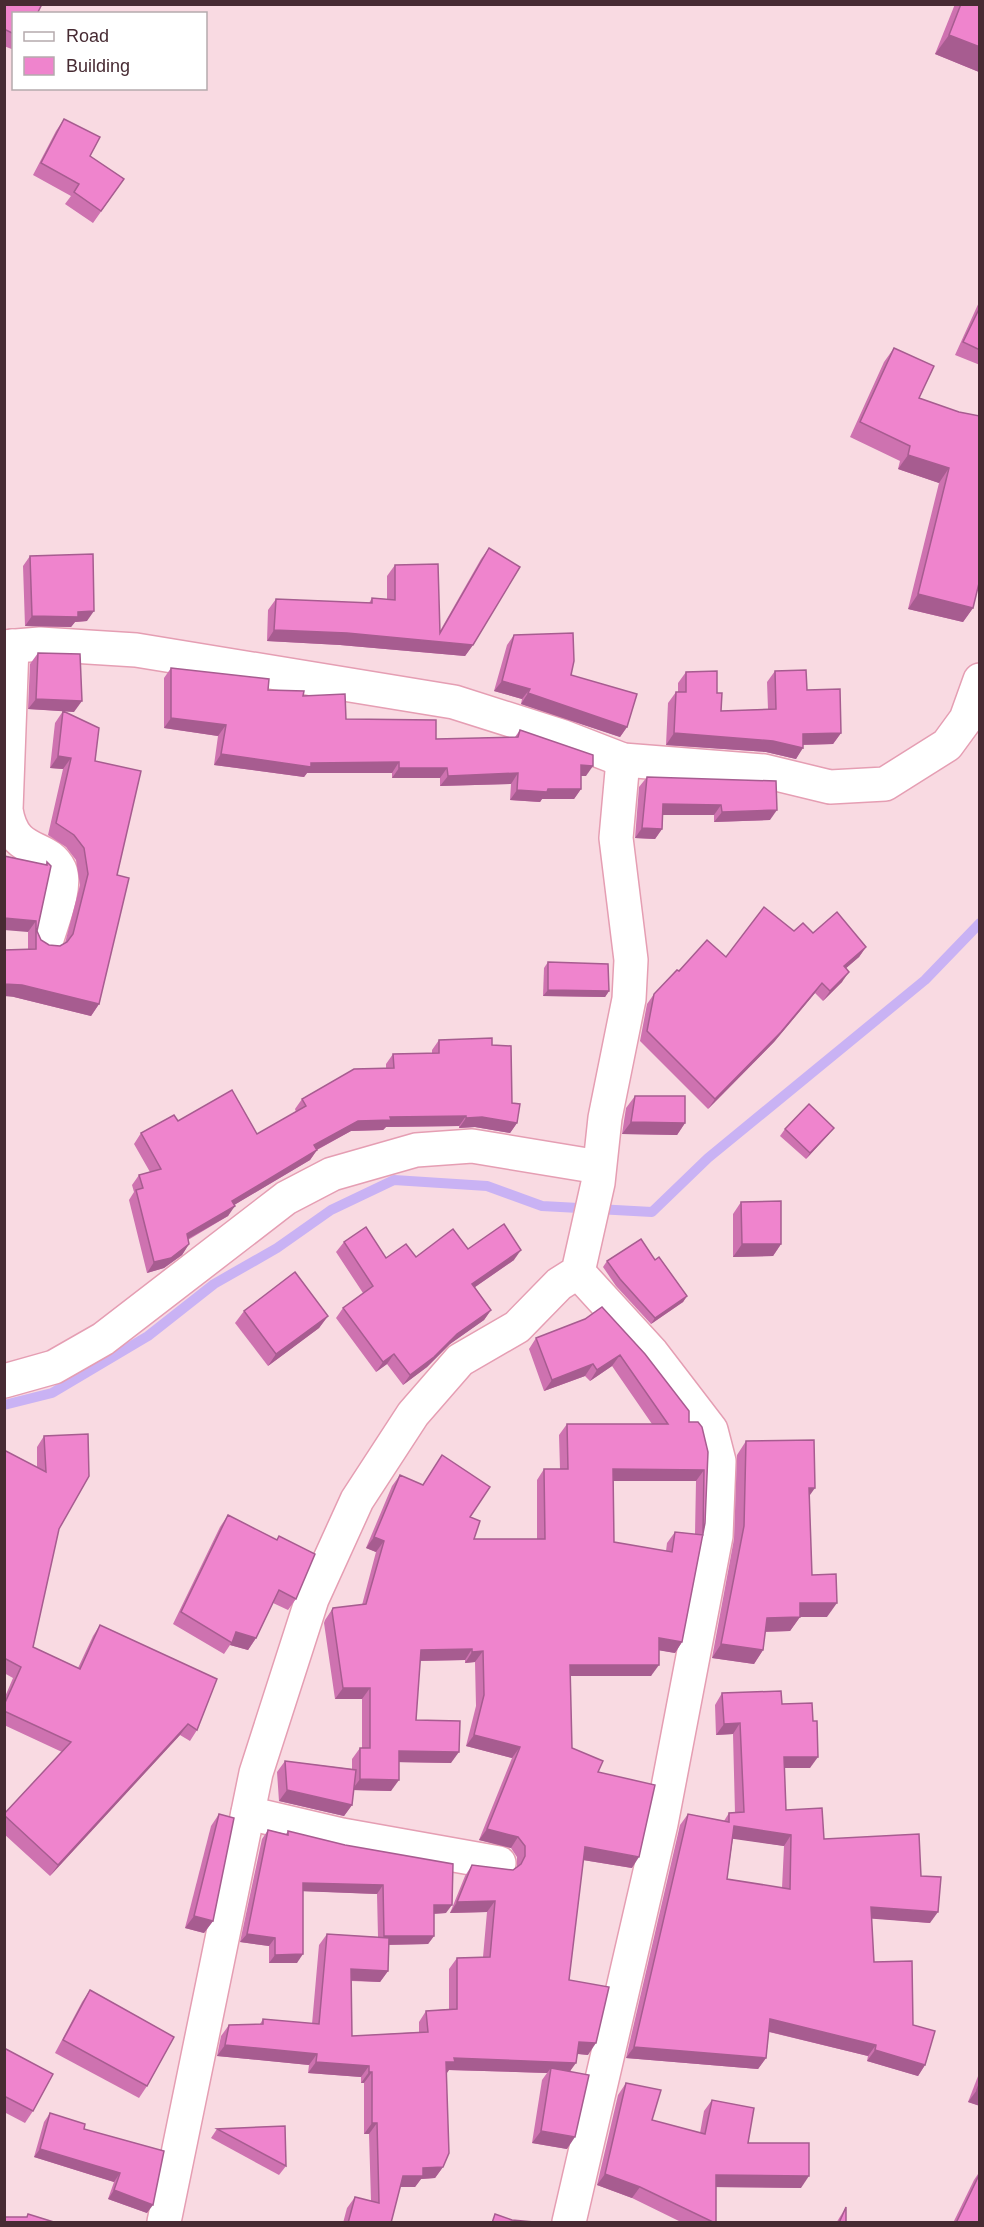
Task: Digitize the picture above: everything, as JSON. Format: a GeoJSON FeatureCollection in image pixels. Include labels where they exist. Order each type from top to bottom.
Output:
{"type":"FeatureCollection","features":[{"type":"Feature","properties":{"kind":"street"},"geometry":{"type":"LineString","coordinates":[[47,939],[60,895],[60,871],[51,859],[17,839],[9,828],[6,810],[8,647],[40,644],[136,650],[454,702],[561,736],[623,760],[764,771],[830,787],[885,784],[947,745],[966,719],[980,680]]}},
{"type":"Feature","properties":{"kind":"street"},"geometry":{"type":"LineString","coordinates":[[164,2223],[256,1773],[312,1599],[357,1500],[412,1413],[460,1360],[517,1327],[579,1263],[599,1175],[604,1118],[629,989],[631,960],[616,838],[623,760]]}},
{"type":"Feature","properties":{"kind":"street"},"geometry":{"type":"LineString","coordinates":[[4,1381],[54,1367],[103,1339],[286,1198],[332,1174],[416,1150],[472,1146],[599,1175]]}},
{"type":"Feature","properties":{"kind":"street"},"geometry":{"type":"LineString","coordinates":[[569,2223],[661,1824],[716,1536],[719,1461],[711,1430],[579,1263]]}},
{"type":"Feature","properties":{"kind":"street"},"geometry":{"type":"LineString","coordinates":[[248,1813],[342,1835],[499,1863]]}},
{"type":"Feature","properties":{"kind":"building"},"geometry":{"type":"Polygon","coordinates":[[[4,4],[42,4],[38,12],[12,12],[12,33],[4,29],[4,4]]]}},
{"type":"Feature","properties":{"kind":"building"},"geometry":{"type":"Polygon","coordinates":[[[961,4],[980,4],[980,47],[949,35],[961,4]]]}},
{"type":"Feature","properties":{"kind":"building"},"geometry":{"type":"Polygon","coordinates":[[[64,119],[100,137],[90,156],[124,179],[101,211],[74,192],[79,184],[41,163],[64,119]]]}},
{"type":"Feature","properties":{"kind":"building"},"geometry":{"type":"Polygon","coordinates":[[[980,307],[980,350],[963,342],[980,307]]]}},
{"type":"Feature","properties":{"kind":"building"},"geometry":{"type":"Polygon","coordinates":[[[894,348],[934,366],[919,398],[959,412],[980,416],[980,579],[973,608],[918,594],[949,468],[908,455],[910,446],[860,422],[894,348]]]}},
{"type":"Feature","properties":{"kind":"building"},"geometry":{"type":"Polygon","coordinates":[[[489,548],[520,567],[473,645],[347,633],[274,630],[276,599],[372,603],[372,598],[395,600],[395,565],[438,564],[440,633],[489,548]]]}},
{"type":"Feature","properties":{"kind":"building"},"geometry":{"type":"Polygon","coordinates":[[[93,554],[94,611],[78,612],[78,617],[32,616],[30,556],[93,554]]]}},
{"type":"Feature","properties":{"kind":"building"},"geometry":{"type":"Polygon","coordinates":[[[573,633],[574,661],[571,675],[637,694],[627,727],[528,693],[530,689],[502,681],[514,635],[573,633]]]}},
{"type":"Feature","properties":{"kind":"building"},"geometry":{"type":"Polygon","coordinates":[[[38,653],[80,654],[82,701],[36,699],[38,653]]]}},
{"type":"Feature","properties":{"kind":"building"},"geometry":{"type":"Polygon","coordinates":[[[171,668],[269,679],[268,690],[304,691],[303,696],[345,694],[346,719],[436,720],[436,739],[518,737],[520,730],[593,755],[593,766],[581,765],[581,789],[548,789],[547,792],[517,790],[518,773],[448,776],[447,768],[399,768],[399,762],[311,763],[311,767],[221,754],[226,725],[171,718],[171,668]]]}},
{"type":"Feature","properties":{"kind":"building"},"geometry":{"type":"Polygon","coordinates":[[[806,670],[807,690],[840,689],[841,733],[803,734],[803,748],[773,741],[674,733],[676,692],[686,692],[686,672],[717,671],[717,693],[722,693],[721,711],[776,709],[775,671],[806,670]]]}},
{"type":"Feature","properties":{"kind":"building"},"geometry":{"type":"Polygon","coordinates":[[[63,711],[99,728],[95,761],[141,771],[117,875],[129,878],[99,1004],[22,985],[4,984],[4,950],[36,949],[36,921],[4,918],[4,856],[47,865],[47,862],[51,866],[37,931],[41,940],[49,945],[60,946],[67,942],[73,934],[88,874],[84,848],[74,835],[56,823],[71,758],[58,756],[63,711]]]}},
{"type":"Feature","properties":{"kind":"building"},"geometry":{"type":"Polygon","coordinates":[[[647,777],[776,781],[777,810],[722,812],[721,805],[663,804],[662,829],[642,828],[647,777]]]}},
{"type":"Feature","properties":{"kind":"building"},"geometry":{"type":"Polygon","coordinates":[[[764,907],[794,931],[803,923],[813,933],[837,912],[866,947],[844,966],[849,972],[830,991],[822,983],[781,1032],[715,1099],[647,1031],[654,994],[707,940],[726,957],[764,907]]]}},
{"type":"Feature","properties":{"kind":"building"},"geometry":{"type":"Polygon","coordinates":[[[548,962],[608,964],[609,991],[548,990],[548,962]]]}},
{"type":"Feature","properties":{"kind":"building"},"geometry":{"type":"Polygon","coordinates":[[[492,1038],[492,1045],[511,1046],[512,1103],[520,1104],[517,1123],[482,1117],[466,1118],[466,1116],[390,1117],[391,1120],[358,1121],[314,1145],[317,1150],[232,1201],[235,1206],[187,1234],[189,1244],[171,1258],[154,1262],[136,1190],[143,1188],[139,1175],[161,1169],[141,1133],[174,1115],[178,1121],[232,1090],[257,1134],[306,1106],[302,1099],[354,1069],[394,1068],[393,1054],[439,1053],[439,1040],[492,1038]]]}},
{"type":"Feature","properties":{"kind":"building"},"geometry":{"type":"Polygon","coordinates":[[[635,1096],[685,1096],[685,1123],[631,1122],[635,1096]]]}},
{"type":"Feature","properties":{"kind":"building"},"geometry":{"type":"Polygon","coordinates":[[[809,1104],[834,1128],[810,1153],[785,1129],[809,1104]]]}},
{"type":"Feature","properties":{"kind":"building"},"geometry":{"type":"Polygon","coordinates":[[[781,1201],[781,1244],[742,1244],[741,1202],[781,1201]]]}},
{"type":"Feature","properties":{"kind":"building"},"geometry":{"type":"Polygon","coordinates":[[[504,1224],[521,1250],[472,1284],[491,1310],[457,1334],[434,1357],[410,1375],[394,1354],[383,1362],[343,1308],[373,1286],[344,1242],[366,1227],[386,1258],[406,1244],[416,1257],[453,1229],[468,1249],[504,1224]]]}},
{"type":"Feature","properties":{"kind":"building"},"geometry":{"type":"Polygon","coordinates":[[[641,1239],[655,1260],[659,1257],[687,1296],[655,1318],[607,1261],[641,1239]]]}},
{"type":"Feature","properties":{"kind":"building"},"geometry":{"type":"Polygon","coordinates":[[[295,1272],[328,1316],[276,1354],[244,1311],[295,1272]]]}},
{"type":"Feature","properties":{"kind":"building"},"geometry":{"type":"Polygon","coordinates":[[[602,1307],[645,1354],[689,1411],[689,1422],[698,1422],[702,1427],[708,1452],[703,1533],[704,1470],[613,1469],[614,1542],[672,1552],[675,1532],[703,1535],[682,1642],[659,1638],[659,1665],[570,1665],[572,1748],[603,1761],[598,1772],[655,1785],[639,1857],[585,1847],[569,1980],[609,1987],[596,2043],[579,2042],[576,2063],[454,2058],[455,2062],[446,2062],[449,2153],[443,2167],[423,2168],[423,2176],[403,2176],[391,2223],[348,2223],[355,2197],[379,2203],[377,2123],[372,2123],[372,2072],[369,2072],[369,2066],[316,2062],[317,2054],[225,2045],[229,2025],[263,2024],[263,2019],[319,2024],[327,1934],[389,1938],[388,1971],[351,1969],[352,2036],[428,2032],[426,2011],[457,2009],[457,1958],[490,1957],[495,1901],[457,1902],[472,1865],[513,1870],[521,1864],[525,1856],[525,1846],[518,1837],[487,1829],[520,1747],[474,1735],[484,1695],[483,1651],[472,1652],[472,1649],[421,1650],[416,1720],[460,1721],[459,1752],[399,1751],[399,1780],[360,1779],[360,1748],[370,1748],[370,1688],[343,1688],[332,1611],[333,1608],[366,1604],[384,1541],[374,1537],[400,1475],[423,1485],[442,1455],[490,1487],[470,1517],[480,1521],[474,1539],[545,1539],[544,1469],[568,1469],[567,1424],[668,1424],[620,1355],[597,1370],[593,1364],[552,1380],[536,1338],[585,1319],[602,1307]]]}},
{"type":"Feature","properties":{"kind":"building"},"geometry":{"type":"Polygon","coordinates":[[[88,1434],[89,1476],[59,1529],[33,1647],[80,1669],[100,1625],[217,1679],[197,1730],[188,1724],[58,1865],[4,1815],[71,1742],[4,1711],[4,1705],[21,1667],[4,1658],[4,1450],[46,1472],[44,1436],[88,1434]]]}},
{"type":"Feature","properties":{"kind":"building"},"geometry":{"type":"Polygon","coordinates":[[[814,1440],[815,1488],[809,1488],[812,1575],[836,1574],[837,1603],[800,1603],[800,1617],[767,1618],[763,1650],[721,1644],[744,1526],[746,1441],[814,1440]]]}},
{"type":"Feature","properties":{"kind":"building"},"geometry":{"type":"Polygon","coordinates":[[[228,1515],[277,1540],[279,1536],[315,1554],[296,1599],[279,1590],[256,1638],[236,1632],[232,1643],[181,1612],[228,1515]]]}},
{"type":"Feature","properties":{"kind":"building"},"geometry":{"type":"Polygon","coordinates":[[[781,1691],[782,1704],[812,1703],[813,1721],[817,1721],[818,1757],[784,1757],[786,1810],[822,1808],[824,1839],[919,1834],[921,1876],[941,1877],[938,1912],[871,1907],[874,1962],[912,1961],[913,2025],[935,2031],[925,2065],[875,2050],[876,2045],[770,2019],[766,2058],[634,2047],[688,1814],[729,1822],[729,1813],[744,1812],[740,1723],[724,1724],[722,1693],[781,1691]],[[734,1826],[727,1879],[790,1889],[791,1835],[734,1826]]]}},
{"type":"Feature","properties":{"kind":"building"},"geometry":{"type":"Polygon","coordinates":[[[285,1761],[356,1770],[352,1805],[287,1790],[285,1761]]]}},
{"type":"Feature","properties":{"kind":"building"},"geometry":{"type":"Polygon","coordinates":[[[219,1814],[234,1818],[213,1921],[194,1916],[219,1814]]]}},
{"type":"Feature","properties":{"kind":"building"},"geometry":{"type":"Polygon","coordinates":[[[268,1830],[288,1835],[288,1831],[345,1845],[453,1864],[452,1905],[434,1905],[434,1936],[384,1936],[383,1885],[303,1883],[303,1954],[275,1955],[275,1938],[247,1934],[268,1830]]]}},
{"type":"Feature","properties":{"kind":"building"},"geometry":{"type":"Polygon","coordinates":[[[90,1990],[174,2037],[147,2086],[63,2040],[90,1990]]]}},
{"type":"Feature","properties":{"kind":"building"},"geometry":{"type":"Polygon","coordinates":[[[4,2048],[53,2074],[33,2111],[4,2096],[4,2048]]]}},
{"type":"Feature","properties":{"kind":"building"},"geometry":{"type":"Polygon","coordinates":[[[551,2068],[589,2075],[575,2137],[541,2131],[551,2068]]]}},
{"type":"Feature","properties":{"kind":"building"},"geometry":{"type":"Polygon","coordinates":[[[626,2083],[661,2090],[652,2120],[705,2134],[712,2100],[754,2108],[748,2143],[809,2143],[809,2176],[716,2175],[715,2223],[640,2187],[605,2174],[626,2083]]]}},
{"type":"Feature","properties":{"kind":"building"},"geometry":{"type":"Polygon","coordinates":[[[50,2113],[85,2124],[84,2129],[164,2151],[153,2205],[114,2190],[120,2173],[40,2149],[50,2113]]]}},
{"type":"Feature","properties":{"kind":"building"},"geometry":{"type":"Polygon","coordinates":[[[285,2126],[286,2166],[217,2129],[285,2126]]]}},
{"type":"Feature","properties":{"kind":"building"},"geometry":{"type":"Polygon","coordinates":[[[980,2173],[980,2223],[956,2223],[980,2173]]]}},
{"type":"Feature","properties":{"kind":"building"},"geometry":{"type":"Polygon","coordinates":[[[846,2207],[846,2223],[839,2223],[846,2207]]]}},
{"type":"Feature","properties":{"kind":"building"},"geometry":{"type":"Polygon","coordinates":[[[28,2214],[57,2223],[4,2223],[4,2217],[27,2217],[28,2214]]]}},
{"type":"Feature","properties":{"kind":"building"},"geometry":{"type":"Polygon","coordinates":[[[495,2214],[512,2220],[545,2223],[492,2223],[495,2214]]]}},
{"type":"Feature","properties":{"kind":"waterway"},"geometry":{"type":"LineString","coordinates":[[4,1405],[52,1393],[148,1336],[214,1284],[277,1248],[331,1210],[394,1180],[487,1186],[542,1206],[652,1212],[708,1158],[925,980],[980,923]]}}]}
